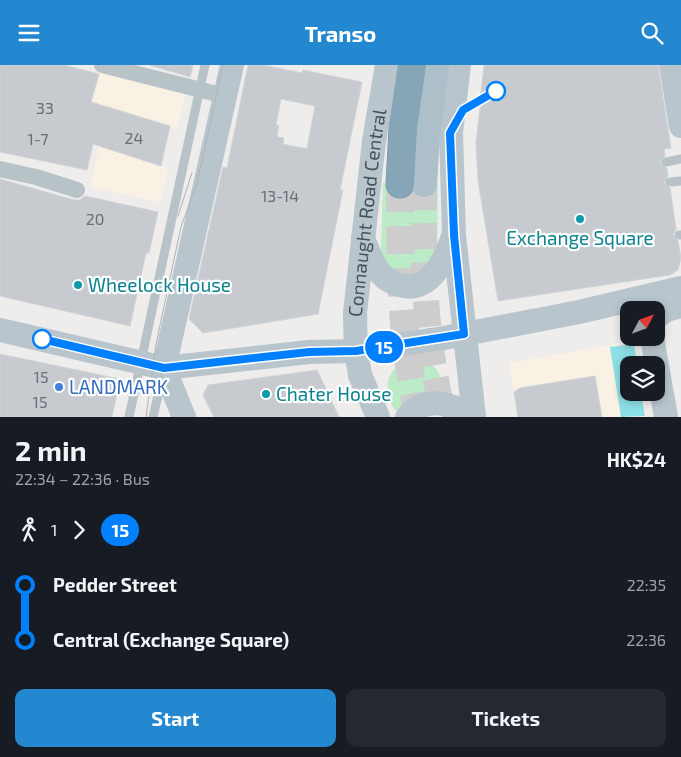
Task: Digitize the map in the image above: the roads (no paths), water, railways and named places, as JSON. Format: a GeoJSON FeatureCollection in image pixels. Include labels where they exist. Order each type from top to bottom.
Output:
{"type":"FeatureCollection","features":[{"type":"Feature","properties":{"kind":"highway","name":"Connaught Road Central"},"geometry":{"type":"LineString","coordinates":[[412,65],[403,128],[412,184]]}},
{"type":"Feature","properties":{"kind":"main road"},"geometry":{"type":"LineString","coordinates":[[184,417],[164,368],[232,65]]}},
{"type":"Feature","properties":{"kind":"main road","name":"Connaught Road Central"},"geometry":{"type":"LineString","coordinates":[[377,413],[360,375],[356,351],[355,313],[374,141],[387,65]]}},
{"type":"Feature","properties":{"kind":"main road","name":"Connaught Road Central"},"geometry":{"type":"LineString","coordinates":[[412,184],[427,136],[436,65]]}},
{"type":"Feature","properties":{"kind":"main road"},"geometry":{"type":"LineString","coordinates":[[407,417],[420,406],[434,402],[474,415],[454,235],[450,133],[459,65]]}},
{"type":"Feature","properties":{"kind":"main road"},"geometry":{"type":"LineString","coordinates":[[671,77],[681,126]]}},
{"type":"Feature","properties":{"kind":"main road"},"geometry":{"type":"LineString","coordinates":[[363,238],[374,265],[381,275],[390,282],[402,286],[414,285],[425,281],[435,274],[443,262],[454,235]]}},
{"type":"Feature","properties":{"kind":"main road"},"geometry":{"type":"LineString","coordinates":[[0,330],[164,368],[309,352],[356,351],[464,334],[681,288]]}},
{"type":"Feature","properties":{"kind":"main road"},"geometry":{"type":"LineString","coordinates":[[603,305],[620,312]]}},
{"type":"Feature","properties":{"kind":"main road"},"geometry":{"type":"LineString","coordinates":[[665,311],[681,306]]}},
{"type":"Feature","properties":{"kind":"main road"},"geometry":{"type":"LineString","coordinates":[[377,413],[374,373],[382,353],[400,344],[444,352],[469,376]]}},
{"type":"Feature","properties":{"kind":"main road"},"geometry":{"type":"LineString","coordinates":[[654,346],[666,417]]}},
{"type":"Feature","properties":{"kind":"street"},"geometry":{"type":"LineString","coordinates":[[102,65],[225,95]]}},
{"type":"Feature","properties":{"kind":"street"},"geometry":{"type":"LineString","coordinates":[[0,169],[36,177],[77,190]]}},
{"type":"Feature","properties":{"kind":"lane"},"geometry":{"type":"LineString","coordinates":[[129,417],[205,65]]}},
{"type":"Feature","properties":{"kind":"lane"},"geometry":{"type":"LineString","coordinates":[[450,133],[463,110],[480,100]]}},
{"type":"Feature","properties":{"kind":"lane"},"geometry":{"type":"LineString","coordinates":[[666,162],[681,159]]}},
{"type":"Feature","properties":{"kind":"lane"},"geometry":{"type":"LineString","coordinates":[[670,182],[681,181]]}},
{"type":"Feature","properties":{"kind":"lane"},"geometry":{"type":"LineString","coordinates":[[153,417],[164,368]]}},
{"type":"Feature","properties":{"kind":"water"},"geometry":{"type":"Polygon","coordinates":[[[634,346],[636,356],[620,356],[620,401],[642,401],[645,416],[621,417],[610,347],[634,346]]]}},
{"type":"Feature","properties":{"kind":"tunnel"},"geometry":{"type":"LineString","coordinates":[[400,184],[402,301],[408,359],[419,417]]}},
{"type":"Feature","properties":{"kind":"tunnel"},"geometry":{"type":"LineString","coordinates":[[424,184],[426,301],[432,358],[444,417]]}},
{"type":"Feature","properties":{"kind":"tram line"},"geometry":{"type":"LineString","coordinates":[[146,417],[156,344],[181,227],[197,183],[223,65]]}},
{"type":"Feature","properties":{"kind":"tram line"},"geometry":{"type":"LineString","coordinates":[[178,216],[192,173]]}},
{"type":"Feature","properties":{"kind":"place","name":"Exchange Square"},"geometry":{"type":"Point","coordinates":[580,219]}},
{"type":"Feature","properties":{"kind":"place","name":"Wheelock House"},"geometry":{"type":"Point","coordinates":[78,285]}},
{"type":"Feature","properties":{"kind":"place","name":"LANDMARK"},"geometry":{"type":"Point","coordinates":[59,387]}},
{"type":"Feature","properties":{"kind":"place","name":"Chater House"},"geometry":{"type":"Point","coordinates":[266,394]}}]}
